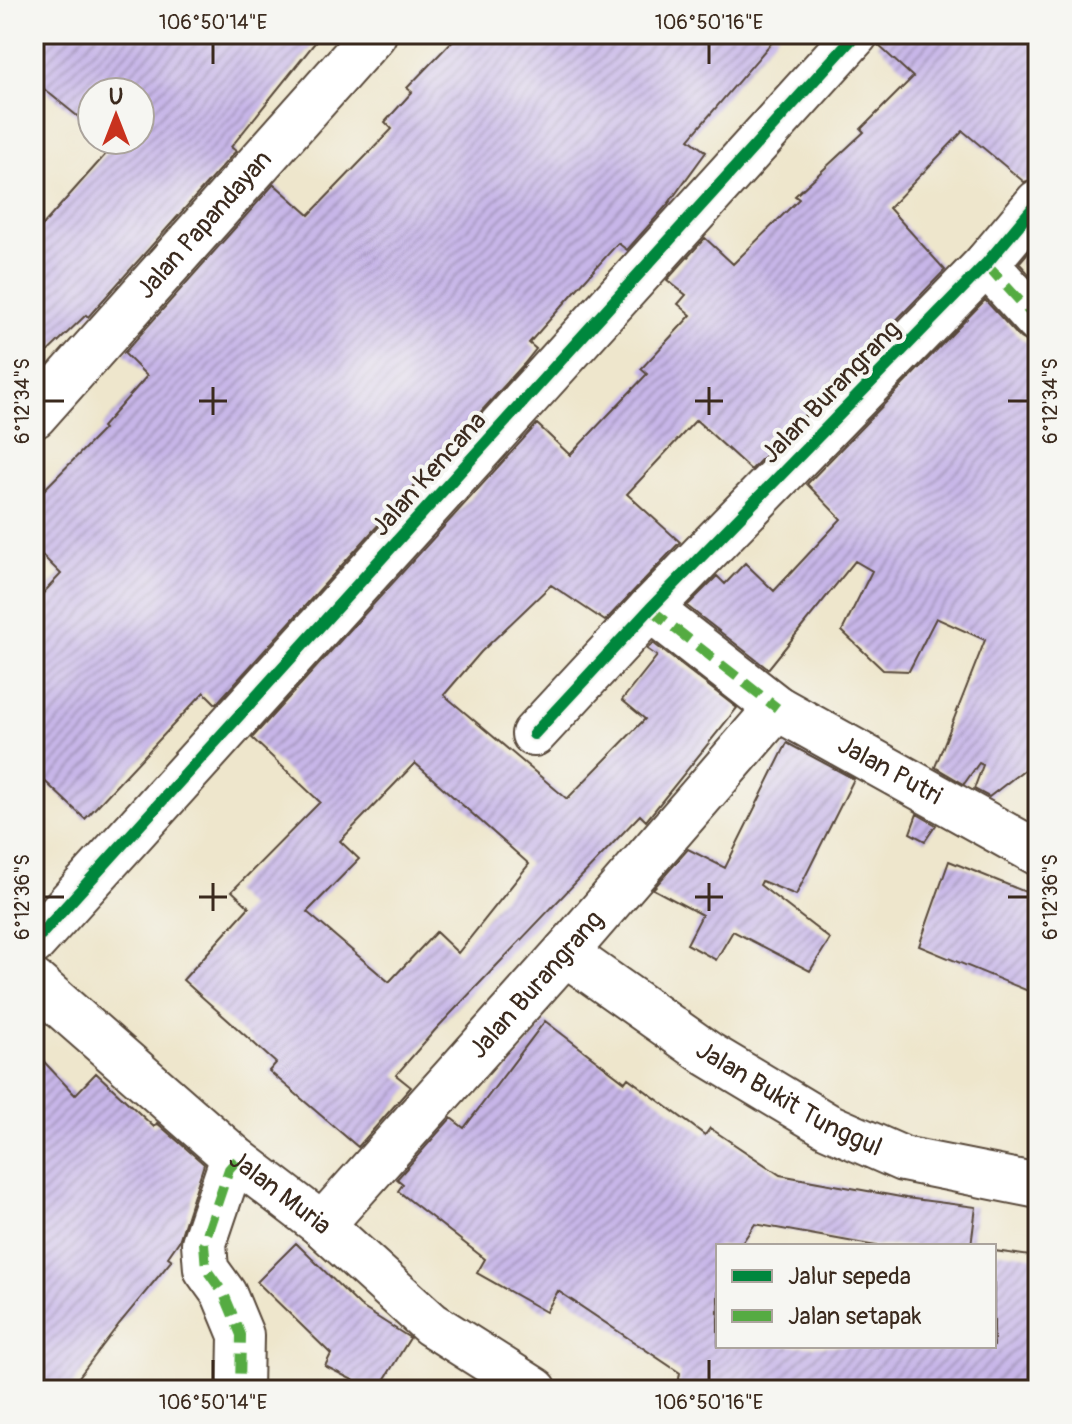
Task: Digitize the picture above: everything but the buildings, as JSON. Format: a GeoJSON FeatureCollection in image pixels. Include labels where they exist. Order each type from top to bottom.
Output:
{"type":"FeatureCollection","features":[{"type":"Feature","properties":{"kind":"street","name":"Jalan Papandayan"},"geometry":{"type":"LineString","coordinates":[[34,416],[374,34]]}},
{"type":"Feature","properties":{"kind":"street","name":"Jalan Kencana"},"geometry":{"type":"LineString","coordinates":[[34,942],[856,34]]}},
{"type":"Feature","properties":{"kind":"street","name":"Jalan Burangrang"},"geometry":{"type":"LineString","coordinates":[[534,734],[650,609],[986,264],[1038,202]]}},
{"type":"Feature","properties":{"kind":"street"},"geometry":{"type":"LineString","coordinates":[[986,264],[1038,321]]}},
{"type":"Feature","properties":{"kind":"street"},"geometry":{"type":"LineString","coordinates":[[650,609],[777,708]]}},
{"type":"Feature","properties":{"kind":"street","name":"Jalan Burangrang"},"geometry":{"type":"LineString","coordinates":[[322,1225],[565,953],[777,708]]}},
{"type":"Feature","properties":{"kind":"street","name":"Jalan Putri"},"geometry":{"type":"LineString","coordinates":[[777,708],[1019,843],[1038,812]]}},
{"type":"Feature","properties":{"kind":"street","name":"Jalan Bukit Tunggul"},"geometry":{"type":"LineString","coordinates":[[565,953],[708,1054],[828,1126],[903,1159],[1038,1186]]}},
{"type":"Feature","properties":{"kind":"street","name":"Jalan Muria"},"geometry":{"type":"LineString","coordinates":[[34,982],[237,1160],[322,1225],[431,1324],[535,1390]]}},
{"type":"Feature","properties":{"kind":"street"},"geometry":{"type":"LineString","coordinates":[[237,1160],[229,1169],[204,1243],[206,1269],[224,1294],[241,1335],[240,1390]]}},
{"type":"Feature","properties":{"kind":"marked path"},"geometry":{"type":"LineString","coordinates":[[986,264],[1038,321]]}},
{"type":"Feature","properties":{"kind":"marked path"},"geometry":{"type":"LineString","coordinates":[[650,609],[777,708]]}},
{"type":"Feature","properties":{"kind":"marked path"},"geometry":{"type":"LineString","coordinates":[[237,1160],[229,1169],[204,1243],[206,1269],[224,1294],[241,1335],[240,1390]]}},
{"type":"Feature","properties":{"kind":"cycle path"},"geometry":{"type":"LineString","coordinates":[[34,942],[856,34]]}},
{"type":"Feature","properties":{"kind":"cycle path"},"geometry":{"type":"LineString","coordinates":[[534,734],[650,609],[986,264],[1038,202]]}}]}
